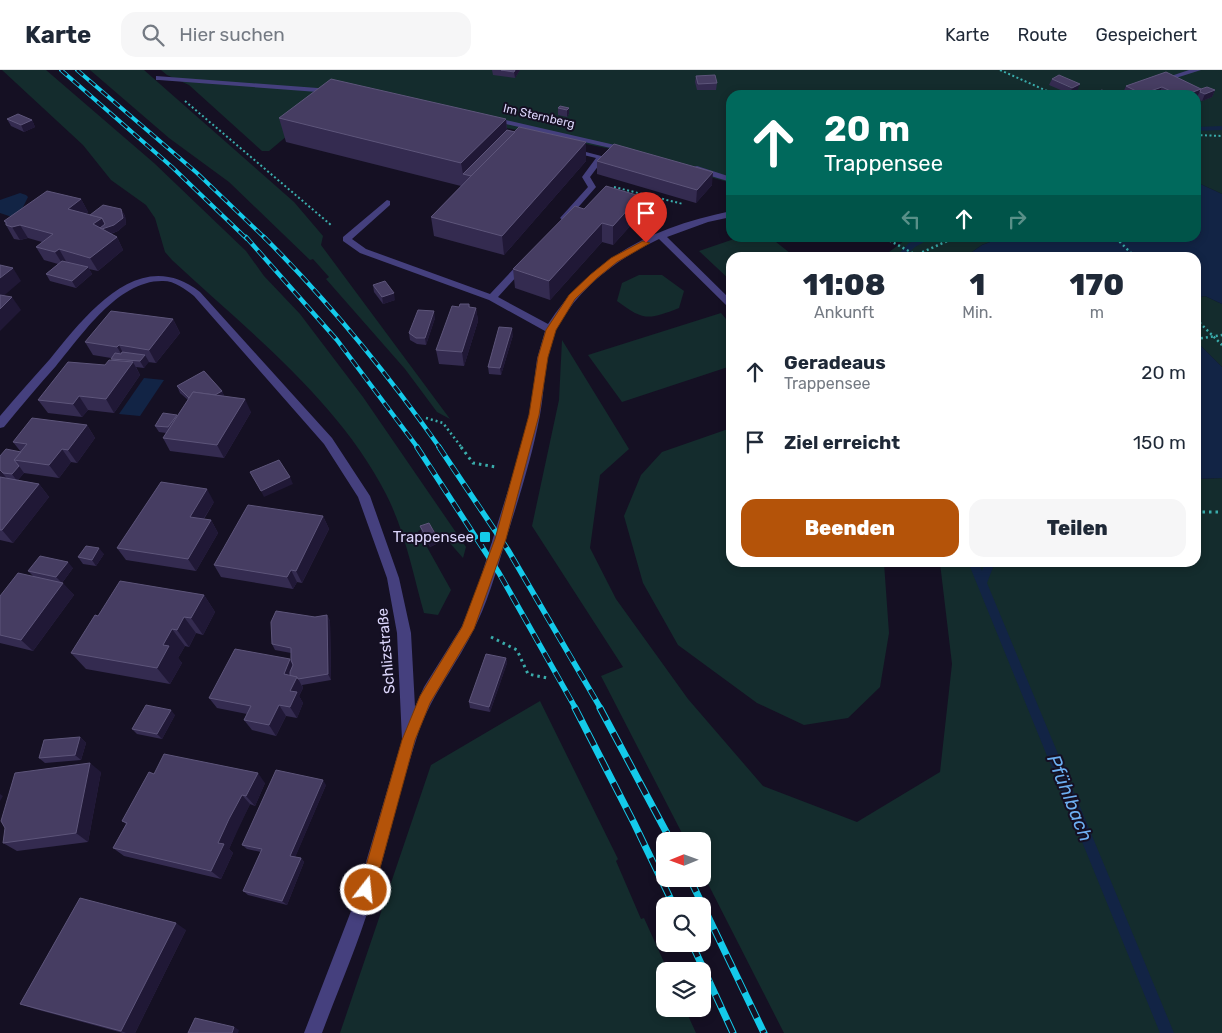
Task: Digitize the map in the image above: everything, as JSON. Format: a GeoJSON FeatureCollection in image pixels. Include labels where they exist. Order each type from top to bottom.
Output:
{"type":"FeatureCollection","features":[{"type":"Feature","properties":{"kind":"street"},"geometry":{"type":"LineString","coordinates":[[1152,83],[1197,70]]}},
{"type":"Feature","properties":{"kind":"street"},"geometry":{"type":"LineString","coordinates":[[159,78],[343,92]]}},
{"type":"Feature","properties":{"kind":"street"},"geometry":{"type":"LineString","coordinates":[[1131,90],[1143,86]]}},
{"type":"Feature","properties":{"kind":"street","name":"Im Sternberg"},"geometry":{"type":"LineString","coordinates":[[478,116],[633,151]]}},
{"type":"Feature","properties":{"kind":"street"},"geometry":{"type":"LineString","coordinates":[[515,133],[520,124]]}},
{"type":"Feature","properties":{"kind":"street"},"geometry":{"type":"LineString","coordinates":[[558,146],[601,157],[586,177],[592,187],[560,223]]}},
{"type":"Feature","properties":{"kind":"street"},"geometry":{"type":"LineString","coordinates":[[687,166],[726,178]]}},
{"type":"Feature","properties":{"kind":"street"},"geometry":{"type":"LineString","coordinates":[[387,202],[346,238],[363,252],[492,298],[551,330]]}},
{"type":"Feature","properties":{"kind":"street"},"geometry":{"type":"LineString","coordinates":[[408,740],[425,700],[468,629],[482,593],[520,470],[534,415],[546,342],[551,330],[572,297],[594,276],[630,250],[661,236],[726,215]]}},
{"type":"Feature","properties":{"kind":"street"},"geometry":{"type":"LineString","coordinates":[[661,236],[726,300]]}},
{"type":"Feature","properties":{"kind":"street"},"geometry":{"type":"LineString","coordinates":[[492,298],[528,259]]}},
{"type":"Feature","properties":{"kind":"street","name":"Schlizstraße"},"geometry":{"type":"LineString","coordinates":[[0,424],[91,316],[128,287],[146,280],[164,278],[181,282],[197,294],[328,441],[364,496],[394,578],[404,633],[408,740],[362,906],[313,1033]]}},
{"type":"Feature","properties":{"kind":"path"},"geometry":{"type":"LineString","coordinates":[[1000,70],[1045,90]]}},
{"type":"Feature","properties":{"kind":"path"},"geometry":{"type":"LineString","coordinates":[[159,78],[346,238]]}},
{"type":"Feature","properties":{"kind":"path"},"geometry":{"type":"LineString","coordinates":[[1201,135],[1222,136]]}},
{"type":"Feature","properties":{"kind":"path"},"geometry":{"type":"LineString","coordinates":[[589,181],[726,213]]}},
{"type":"Feature","properties":{"kind":"path"},"geometry":{"type":"LineString","coordinates":[[891,242],[909,252]]}},
{"type":"Feature","properties":{"kind":"path"},"geometry":{"type":"LineString","coordinates":[[924,252],[946,242]]}},
{"type":"Feature","properties":{"kind":"path"},"geometry":{"type":"LineString","coordinates":[[1120,242],[1130,252]]}},
{"type":"Feature","properties":{"kind":"path"},"geometry":{"type":"LineString","coordinates":[[1201,324],[1222,344]]}},
{"type":"Feature","properties":{"kind":"path"},"geometry":{"type":"LineString","coordinates":[[1201,338],[1222,335]]}},
{"type":"Feature","properties":{"kind":"path"},"geometry":{"type":"LineString","coordinates":[[426,418],[444,422],[473,463],[501,468]]}},
{"type":"Feature","properties":{"kind":"path"},"geometry":{"type":"LineString","coordinates":[[1201,512],[1222,512]]}},
{"type":"Feature","properties":{"kind":"path"},"geometry":{"type":"LineString","coordinates":[[489,637],[517,650],[528,674],[547,678]]}},
{"type":"Feature","properties":{"kind":"green space"},"geometry":{"type":"Polygon","coordinates":[[[2,70],[46,70],[154,163],[246,251],[264,276],[300,314],[363,397],[466,547],[463,558],[449,542],[440,540],[431,526],[418,531],[451,590],[438,615],[424,613],[408,553],[393,508],[366,460],[343,428],[289,368],[172,260],[165,252],[155,218],[146,205],[111,180],[83,145],[2,70]]]}},
{"type":"Feature","properties":{"kind":"green space"},"geometry":{"type":"Polygon","coordinates":[[[90,70],[144,70],[294,202],[323,236],[321,245],[450,419],[437,412],[405,369],[326,279],[329,277],[313,259],[310,260],[229,182],[169,138],[90,70]]]}},
{"type":"Feature","properties":{"kind":"green space"},"geometry":{"type":"Polygon","coordinates":[[[161,70],[1222,70],[1222,194],[1201,184],[1201,90],[726,90],[726,182],[616,150],[337,94],[269,151],[262,151],[189,85],[167,75],[161,70]]]}},
{"type":"Feature","properties":{"kind":"green space"},"geometry":{"type":"Polygon","coordinates":[[[726,242],[776,242],[789,252],[726,252],[726,276],[699,251],[726,242]]]}},
{"type":"Feature","properties":{"kind":"green space"},"geometry":{"type":"Polygon","coordinates":[[[903,242],[990,242],[972,252],[889,252],[903,242]]]}},
{"type":"Feature","properties":{"kind":"green space"},"geometry":{"type":"Polygon","coordinates":[[[639,275],[662,275],[684,291],[679,308],[660,315],[646,317],[617,301],[622,283],[639,275]]]}},
{"type":"Feature","properties":{"kind":"green space"},"geometry":{"type":"Polygon","coordinates":[[[1205,296],[1222,304],[1222,367],[1201,346],[1201,297],[1205,296]]]}},
{"type":"Feature","properties":{"kind":"green space"},"geometry":{"type":"Polygon","coordinates":[[[721,313],[726,319],[726,368],[622,402],[588,355],[721,313]]]}},
{"type":"Feature","properties":{"kind":"green space"},"geometry":{"type":"Polygon","coordinates":[[[562,340],[629,449],[600,475],[590,548],[616,599],[688,699],[763,786],[857,822],[940,772],[952,664],[940,567],[1201,567],[1201,479],[1222,478],[1222,1033],[784,1033],[710,888],[711,832],[681,832],[601,676],[623,667],[532,526],[559,400],[562,340]]]}},
{"type":"Feature","properties":{"kind":"green space"},"geometry":{"type":"Polygon","coordinates":[[[726,430],[726,567],[884,567],[889,633],[880,687],[848,718],[804,725],[757,703],[678,645],[643,583],[624,516],[641,475],[662,452],[726,430]]]}},
{"type":"Feature","properties":{"kind":"green space"},"geometry":{"type":"Polygon","coordinates":[[[540,701],[618,859],[616,861],[641,919],[644,918],[656,944],[656,952],[659,952],[664,962],[656,962],[656,1017],[689,1017],[696,1033],[340,1033],[431,765],[540,701]]]}},
{"type":"Feature","properties":{"kind":"water"},"geometry":{"type":"Polygon","coordinates":[[[1201,184],[1222,194],[1222,304],[1205,296],[1201,297],[1201,252],[972,252],[990,242],[1201,242],[1201,184]]]}},
{"type":"Feature","properties":{"kind":"water"},"geometry":{"type":"Polygon","coordinates":[[[20,193],[28,197],[22,209],[12,217],[0,213],[0,200],[20,193]]]}},
{"type":"Feature","properties":{"kind":"water"},"geometry":{"type":"Polygon","coordinates":[[[1201,346],[1222,367],[1222,478],[1201,479],[1201,346]]]}},
{"type":"Feature","properties":{"kind":"water"},"geometry":{"type":"Polygon","coordinates":[[[144,378],[164,380],[140,416],[119,414],[144,378]]]}},
{"type":"Feature","properties":{"kind":"building"},"geometry":{"type":"Polygon","coordinates":[[[1166,72],[1201,89],[1168,90],[1162,87],[1153,90],[1134,90],[1126,86],[1166,72]]]}},
{"type":"Feature","properties":{"kind":"building"},"geometry":{"type":"Polygon","coordinates":[[[715,75],[717,83],[698,84],[696,76],[715,75]]]}},
{"type":"Feature","properties":{"kind":"building"},"geometry":{"type":"Polygon","coordinates":[[[1059,75],[1080,84],[1072,88],[1052,79],[1059,75]]]}},
{"type":"Feature","properties":{"kind":"building"},"geometry":{"type":"Polygon","coordinates":[[[331,79],[506,119],[461,163],[279,118],[331,79]]]}},
{"type":"Feature","properties":{"kind":"building"},"geometry":{"type":"Polygon","coordinates":[[[1207,87],[1215,90],[1205,94],[1201,92],[1201,89],[1207,87]]]}},
{"type":"Feature","properties":{"kind":"building"},"geometry":{"type":"Polygon","coordinates":[[[560,106],[569,108],[567,110],[558,108],[560,106]]]}},
{"type":"Feature","properties":{"kind":"building"},"geometry":{"type":"Polygon","coordinates":[[[18,114],[32,120],[21,125],[7,119],[18,114]]]}},
{"type":"Feature","properties":{"kind":"building"},"geometry":{"type":"Polygon","coordinates":[[[519,127],[586,142],[502,236],[431,217],[519,127]]]}},
{"type":"Feature","properties":{"kind":"building"},"geometry":{"type":"Polygon","coordinates":[[[507,130],[515,132],[471,176],[463,174],[507,130]]]}},
{"type":"Feature","properties":{"kind":"building"},"geometry":{"type":"Polygon","coordinates":[[[614,144],[713,172],[697,190],[597,161],[614,144]]]}},
{"type":"Feature","properties":{"kind":"building"},"geometry":{"type":"Polygon","coordinates":[[[606,186],[640,196],[613,226],[602,223],[549,281],[513,269],[575,206],[584,209],[606,186]]]}},
{"type":"Feature","properties":{"kind":"building"},"geometry":{"type":"Polygon","coordinates":[[[47,191],[81,199],[68,209],[102,218],[93,224],[117,237],[90,258],[59,249],[55,252],[36,247],[53,234],[20,225],[12,227],[6,225],[4,221],[47,191]]]}},
{"type":"Feature","properties":{"kind":"building"},"geometry":{"type":"Polygon","coordinates":[[[103,205],[121,209],[123,218],[114,225],[102,229],[100,228],[105,224],[102,218],[90,215],[103,205]]]}},
{"type":"Feature","properties":{"kind":"building"},"geometry":{"type":"Polygon","coordinates":[[[62,261],[88,267],[72,281],[46,274],[62,261]]]}},
{"type":"Feature","properties":{"kind":"building"},"geometry":{"type":"Polygon","coordinates":[[[0,265],[13,268],[0,278],[0,265]]]}},
{"type":"Feature","properties":{"kind":"building"},"geometry":{"type":"Polygon","coordinates":[[[385,281],[394,293],[382,297],[373,285],[385,281]]]}},
{"type":"Feature","properties":{"kind":"building"},"geometry":{"type":"Polygon","coordinates":[[[0,295],[12,297],[0,309],[0,295]]]}},
{"type":"Feature","properties":{"kind":"building"},"geometry":{"type":"Polygon","coordinates":[[[460,304],[469,304],[469,307],[476,308],[462,352],[436,350],[452,306],[459,307],[460,304]]]}},
{"type":"Feature","properties":{"kind":"building"},"geometry":{"type":"Polygon","coordinates":[[[418,310],[434,311],[425,338],[416,338],[409,333],[418,310]]]}},
{"type":"Feature","properties":{"kind":"building"},"geometry":{"type":"Polygon","coordinates":[[[111,311],[173,319],[149,350],[85,342],[111,311]]]}},
{"type":"Feature","properties":{"kind":"building"},"geometry":{"type":"Polygon","coordinates":[[[499,327],[512,328],[500,368],[488,367],[499,327]]]}},
{"type":"Feature","properties":{"kind":"building"},"geometry":{"type":"Polygon","coordinates":[[[122,352],[145,355],[140,361],[111,359],[115,353],[121,354],[122,352]]]}},
{"type":"Feature","properties":{"kind":"building"},"geometry":{"type":"Polygon","coordinates":[[[109,360],[133,362],[106,399],[79,396],[73,404],[38,400],[68,362],[105,365],[109,360]]]}},
{"type":"Feature","properties":{"kind":"building"},"geometry":{"type":"Polygon","coordinates":[[[204,371],[222,391],[215,395],[193,392],[189,398],[177,386],[204,371]]]}},
{"type":"Feature","properties":{"kind":"building"},"geometry":{"type":"Polygon","coordinates":[[[193,392],[245,399],[217,445],[163,438],[193,392]]]}},
{"type":"Feature","properties":{"kind":"building"},"geometry":{"type":"Polygon","coordinates":[[[163,413],[177,415],[168,427],[155,426],[163,413]]]}},
{"type":"Feature","properties":{"kind":"building"},"geometry":{"type":"Polygon","coordinates":[[[32,418],[87,425],[68,450],[62,449],[49,465],[14,460],[27,444],[13,442],[32,418]]]}},
{"type":"Feature","properties":{"kind":"building"},"geometry":{"type":"Polygon","coordinates":[[[6,449],[21,452],[14,460],[19,466],[12,474],[3,473],[0,470],[0,456],[6,449]]]}},
{"type":"Feature","properties":{"kind":"building"},"geometry":{"type":"Polygon","coordinates":[[[279,460],[290,477],[261,491],[250,472],[279,460]]]}},
{"type":"Feature","properties":{"kind":"building"},"geometry":{"type":"Polygon","coordinates":[[[0,477],[39,484],[2,530],[0,530],[0,477]]]}},
{"type":"Feature","properties":{"kind":"building"},"geometry":{"type":"Polygon","coordinates":[[[161,482],[207,489],[190,517],[211,520],[188,559],[117,548],[161,482]]]}},
{"type":"Feature","properties":{"kind":"building"},"geometry":{"type":"Polygon","coordinates":[[[248,505],[323,516],[296,571],[291,570],[287,577],[214,565],[248,505]]]}},
{"type":"Feature","properties":{"kind":"building"},"geometry":{"type":"Polygon","coordinates":[[[429,523],[437,537],[428,540],[420,526],[429,523]]]}},
{"type":"Feature","properties":{"kind":"building"},"geometry":{"type":"Polygon","coordinates":[[[86,546],[99,548],[92,560],[78,557],[86,546]]]}},
{"type":"Feature","properties":{"kind":"building"},"geometry":{"type":"Polygon","coordinates":[[[40,556],[68,562],[56,577],[28,571],[40,556]]]}},
{"type":"Feature","properties":{"kind":"building"},"geometry":{"type":"Polygon","coordinates":[[[18,573],[63,583],[21,640],[0,635],[0,596],[18,573]]]}},
{"type":"Feature","properties":{"kind":"building"},"geometry":{"type":"Polygon","coordinates":[[[120,581],[204,595],[191,618],[184,617],[177,630],[172,629],[163,645],[169,646],[157,668],[71,653],[95,615],[98,616],[120,581]]]}},
{"type":"Feature","properties":{"kind":"building"},"geometry":{"type":"Polygon","coordinates":[[[276,611],[315,617],[327,615],[328,674],[298,679],[297,677],[290,676],[293,665],[291,648],[272,644],[271,622],[276,611]]]}},
{"type":"Feature","properties":{"kind":"building"},"geometry":{"type":"Polygon","coordinates":[[[235,649],[290,659],[284,674],[297,677],[290,691],[297,692],[290,707],[279,705],[269,725],[244,720],[251,706],[209,698],[235,649]]]}},
{"type":"Feature","properties":{"kind":"building"},"geometry":{"type":"Polygon","coordinates":[[[486,654],[506,658],[489,707],[469,702],[486,654]]]}},
{"type":"Feature","properties":{"kind":"building"},"geometry":{"type":"Polygon","coordinates":[[[146,705],[171,710],[157,734],[132,729],[146,705]]]}},
{"type":"Feature","properties":{"kind":"building"},"geometry":{"type":"Polygon","coordinates":[[[80,737],[75,755],[39,758],[44,740],[80,737]]]}},
{"type":"Feature","properties":{"kind":"building"},"geometry":{"type":"Polygon","coordinates":[[[164,754],[258,773],[246,796],[242,795],[229,819],[218,843],[224,844],[211,871],[113,848],[127,823],[122,821],[149,772],[154,774],[164,754]]]}},
{"type":"Feature","properties":{"kind":"building"},"geometry":{"type":"Polygon","coordinates":[[[90,763],[76,833],[3,843],[5,828],[1,821],[15,773],[90,763]]]}},
{"type":"Feature","properties":{"kind":"building"},"geometry":{"type":"Polygon","coordinates":[[[276,770],[323,780],[290,856],[301,858],[282,901],[243,891],[262,849],[242,845],[276,770]]]}},
{"type":"Feature","properties":{"kind":"building"},"geometry":{"type":"Polygon","coordinates":[[[80,898],[176,923],[121,1031],[20,1004],[80,898]]]}},
{"type":"Feature","properties":{"kind":"building"},"geometry":{"type":"Polygon","coordinates":[[[195,1018],[234,1027],[232,1033],[188,1033],[195,1018]]]}},
{"type":"Feature","properties":{"kind":"waterway"},"geometry":{"type":"LineString","coordinates":[[1201,129],[1222,128]]}},
{"type":"Feature","properties":{"kind":"waterway","name":"Pfühlbach"},"geometry":{"type":"LineString","coordinates":[[904,252],[918,242]]}},
{"type":"Feature","properties":{"kind":"waterway","name":"Pfühlbach"},"geometry":{"type":"LineString","coordinates":[[975,567],[1167,1033]]}},
{"type":"Feature","properties":{"kind":"waterway"},"geometry":{"type":"LineString","coordinates":[[982,583],[988,567]]}},
{"type":"Feature","properties":{"kind":"railway"},"geometry":{"type":"LineString","coordinates":[[61,70],[172,167],[247,239]]}},
{"type":"Feature","properties":{"kind":"railway"},"geometry":{"type":"LineString","coordinates":[[77,70],[197,173],[265,238]]}},
{"type":"Feature","properties":{"kind":"railway"},"geometry":{"type":"LineString","coordinates":[[246,237],[337,340],[418,448]]}},
{"type":"Feature","properties":{"kind":"railway"},"geometry":{"type":"LineString","coordinates":[[265,238],[356,339],[440,448]]}},
{"type":"Feature","properties":{"kind":"railway"},"geometry":{"type":"LineString","coordinates":[[417,447],[499,573],[576,709]]}},
{"type":"Feature","properties":{"kind":"railway"},"geometry":{"type":"LineString","coordinates":[[439,447],[508,550],[601,709]]}},
{"type":"Feature","properties":{"kind":"railway"},"geometry":{"type":"LineString","coordinates":[[575,708],[670,897]]}},
{"type":"Feature","properties":{"kind":"railway"},"geometry":{"type":"LineString","coordinates":[[600,708],[666,832]]}},
{"type":"Feature","properties":{"kind":"railway"},"geometry":{"type":"LineString","coordinates":[[694,888],[764,1033]]}},
{"type":"Feature","properties":{"kind":"railway"},"geometry":{"type":"LineString","coordinates":[[696,952],[733,1033]]}},
{"type":"Feature","properties":{"kind":"place","name":"Trappensee"},"geometry":{"type":"Point","coordinates":[485,537]}},
{"type":"Feature","properties":{"kind":"route"},"geometry":{"type":"LineString","coordinates":[[366,890],[408,740],[425,700],[468,629],[500,539],[534,415],[543,357],[551,330],[572,297],[594,276],[614,260],[646,243]]}}]}
